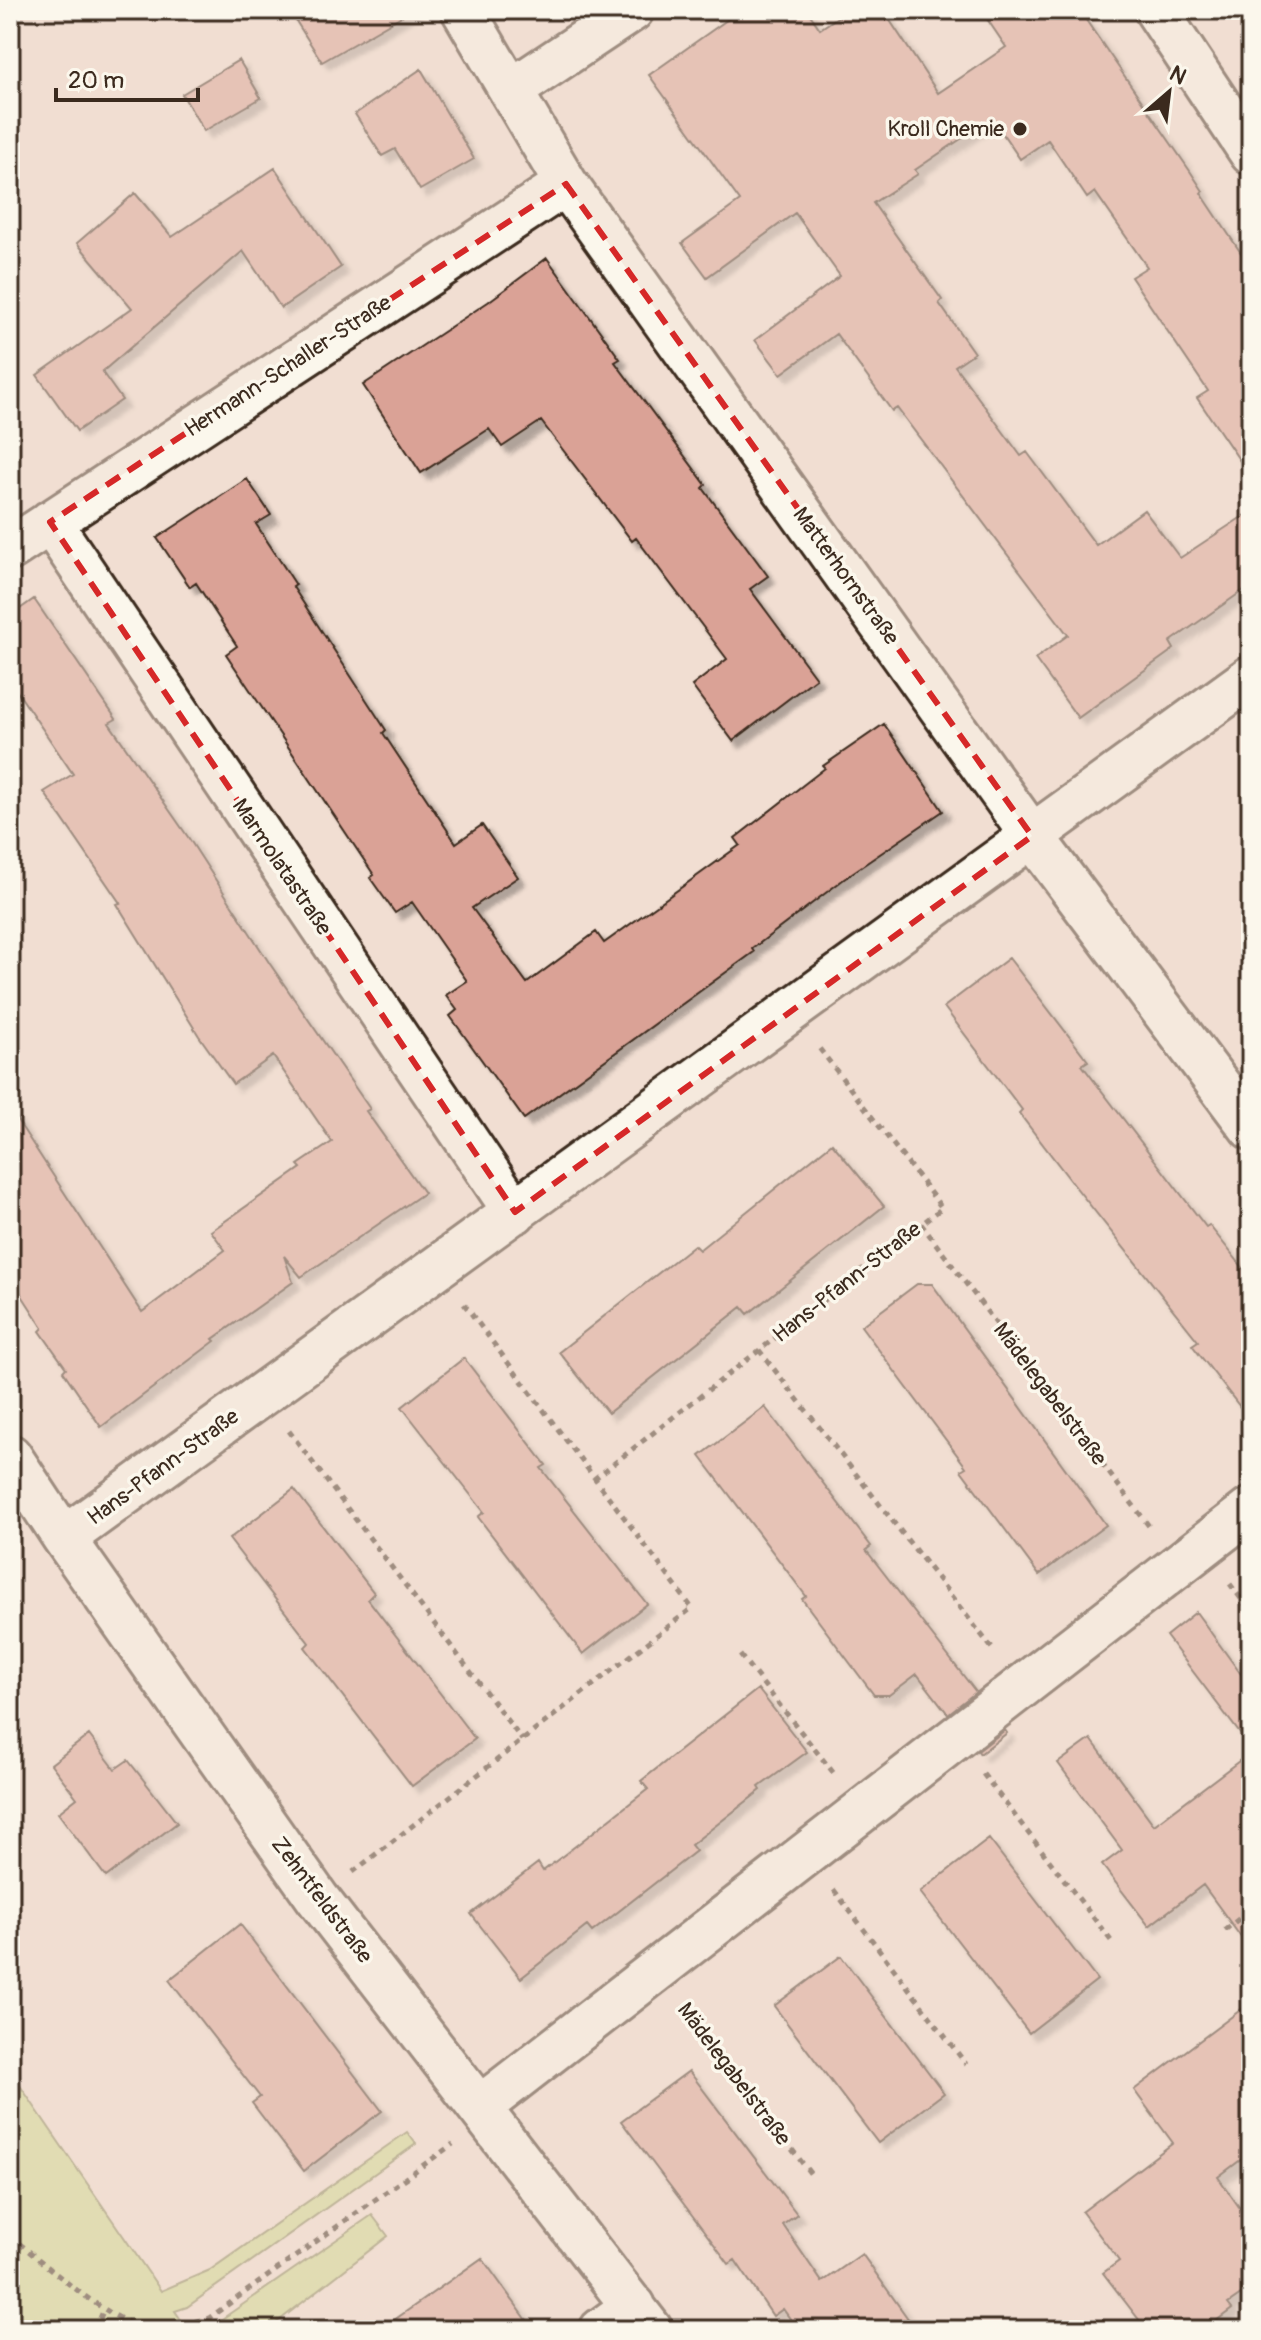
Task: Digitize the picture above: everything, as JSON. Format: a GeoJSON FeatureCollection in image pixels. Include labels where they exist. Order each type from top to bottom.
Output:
{"type":"FeatureCollection","features":[{"type":"Feature","properties":{"kind":"street","name":"Matterhornstraße"},"geometry":{"type":"LineString","coordinates":[[463,10],[566,184],[1032,836],[1251,1128]]}},
{"type":"Feature","properties":{"kind":"street"},"geometry":{"type":"LineString","coordinates":[[512,90],[632,10]]}},
{"type":"Feature","properties":{"kind":"street"},"geometry":{"type":"LineString","coordinates":[[1156,10],[1251,153]]}},
{"type":"Feature","properties":{"kind":"street","name":"Hermann-Schaller-Straße"},"geometry":{"type":"LineString","coordinates":[[10,549],[566,184]]}},
{"type":"Feature","properties":{"kind":"street","name":"Marmolatastraße"},"geometry":{"type":"LineString","coordinates":[[50,522],[515,1212]]}},
{"type":"Feature","properties":{"kind":"street","name":"Hans-Pfann-Straße"},"geometry":{"type":"LineString","coordinates":[[64,1538],[1251,677]]}},
{"type":"Feature","properties":{"kind":"street","name":"Zehntfeldstraße"},"geometry":{"type":"LineString","coordinates":[[10,1456],[64,1538],[318,1899],[484,2112],[629,2322]]}},
{"type":"Feature","properties":{"kind":"street"},"geometry":{"type":"LineString","coordinates":[[484,2112],[656,1971],[1251,1509]]}},
{"type":"Feature","properties":{"kind":"path","name":"Hans-Pfann-Straße"},"geometry":{"type":"LineString","coordinates":[[594,1479],[942,1208],[791,1011]]}},
{"type":"Feature","properties":{"kind":"path","name":"Mädelegabelstraße"},"geometry":{"type":"LineString","coordinates":[[921,1224],[1179,1565]]}},
{"type":"Feature","properties":{"kind":"path"},"geometry":{"type":"LineString","coordinates":[[318,1899],[692,1608],[438,1267]]}},
{"type":"Feature","properties":{"kind":"path"},"geometry":{"type":"LineString","coordinates":[[759,1350],[1022,1687]]}},
{"type":"Feature","properties":{"kind":"path","name":"Hans-Pfann-Straße"},"geometry":{"type":"LineString","coordinates":[[261,1395],[522,1740]]}},
{"type":"Feature","properties":{"kind":"path"},"geometry":{"type":"LineString","coordinates":[[740,1655],[863,1809]]}},
{"type":"Feature","properties":{"kind":"path"},"geometry":{"type":"LineString","coordinates":[[955,1739],[1112,1942]]}},
{"type":"Feature","properties":{"kind":"path"},"geometry":{"type":"LineString","coordinates":[[807,1854],[966,2064]]}},
{"type":"Feature","properties":{"kind":"path"},"geometry":{"type":"LineString","coordinates":[[1225,1930],[1251,1909]]}},
{"type":"Feature","properties":{"kind":"path","name":"Mädelegabelstraße"},"geometry":{"type":"LineString","coordinates":[[656,1971],[813,2177]]}},
{"type":"Feature","properties":{"kind":"path"},"geometry":{"type":"LineString","coordinates":[[160,2330],[209,2318],[484,2112]]}},
{"type":"Feature","properties":{"kind":"path"},"geometry":{"type":"LineString","coordinates":[[10,2236],[104,2309],[132,2325],[151,2330]]}},
{"type":"Feature","properties":{"kind":"path"},"geometry":{"type":"LineString","coordinates":[[95,2330],[104,2309]]}},
{"type":"Feature","properties":{"kind":"highlighted area"},"geometry":{"type":"Polygon","coordinates":[[[566,184],[1032,836],[515,1212],[50,522],[566,184]]]}},
{"type":"Feature","properties":{"kind":"green space"},"geometry":{"type":"Polygon","coordinates":[[[10,2071],[161,2291],[210,2270],[407,2132],[416,2144],[187,2307],[175,2311],[188,2330],[10,2330],[10,2071]]]}},
{"type":"Feature","properties":{"kind":"green space"},"geometry":{"type":"Polygon","coordinates":[[[372,2215],[388,2236],[267,2330],[206,2330],[372,2215]]]}},
{"type":"Feature","properties":{"kind":"building"},"geometry":{"type":"Polygon","coordinates":[[[289,10],[412,10],[322,62],[289,10]]]}},
{"type":"Feature","properties":{"kind":"building"},"geometry":{"type":"Polygon","coordinates":[[[741,10],[807,10],[820,29],[848,10],[883,10],[938,93],[1006,47],[981,10],[1079,10],[1190,171],[1251,268],[1251,477],[1197,398],[1208,391],[1131,277],[1147,267],[1095,192],[1087,198],[1048,140],[1020,159],[992,118],[915,170],[918,174],[873,203],[942,300],[939,303],[974,353],[955,366],[1021,456],[1027,452],[1096,545],[1144,510],[1180,558],[1251,511],[1251,585],[1170,642],[1174,649],[1078,718],[1035,659],[1068,635],[897,408],[892,411],[836,334],[781,374],[755,340],[840,276],[795,213],[707,277],[682,243],[740,201],[649,75],[741,10]]]}},
{"type":"Feature","properties":{"kind":"building"},"geometry":{"type":"Polygon","coordinates":[[[239,60],[261,98],[204,131],[182,94],[239,60]]]}},
{"type":"Feature","properties":{"kind":"building"},"geometry":{"type":"Polygon","coordinates":[[[421,69],[474,159],[420,190],[395,149],[382,156],[355,114],[421,69]]]}},
{"type":"Feature","properties":{"kind":"building"},"geometry":{"type":"Polygon","coordinates":[[[275,168],[341,267],[281,308],[243,251],[102,372],[122,400],[77,431],[37,375],[132,308],[77,243],[135,193],[172,237],[275,168]]]}},
{"type":"Feature","properties":{"kind":"building"},"geometry":{"type":"Polygon","coordinates":[[[547,258],[620,359],[615,362],[706,485],[703,488],[768,576],[750,589],[816,678],[733,741],[692,686],[727,659],[636,538],[632,541],[541,421],[502,447],[489,429],[421,473],[363,385],[488,302],[547,258]]]}},
{"type":"Feature","properties":{"kind":"building"},"geometry":{"type":"Polygon","coordinates":[[[247,479],[271,515],[256,524],[386,730],[383,733],[456,843],[482,825],[518,877],[472,908],[527,983],[596,932],[604,943],[740,845],[735,838],[825,768],[823,766],[884,724],[943,811],[852,873],[752,949],[754,952],[524,1119],[450,1016],[457,1010],[446,995],[467,981],[412,902],[395,913],[370,878],[374,875],[226,654],[237,646],[196,583],[190,587],[157,538],[247,479]]]}},
{"type":"Feature","properties":{"kind":"building"},"geometry":{"type":"Polygon","coordinates":[[[34,599],[116,719],[109,723],[370,1109],[366,1111],[424,1193],[301,1277],[284,1256],[293,1282],[213,1339],[215,1341],[101,1427],[63,1371],[66,1368],[40,1331],[43,1328],[10,1277],[10,1109],[142,1312],[225,1250],[211,1231],[301,1168],[298,1165],[332,1142],[273,1056],[233,1084],[199,1036],[117,904],[120,903],[44,792],[73,774],[10,681],[10,616],[34,599]]]}},
{"type":"Feature","properties":{"kind":"building"},"geometry":{"type":"Polygon","coordinates":[[[1009,958],[1088,1061],[1082,1065],[1206,1227],[1209,1225],[1251,1278],[1251,1421],[1192,1345],[1198,1341],[1019,1113],[1022,1110],[944,1007],[1009,958]]]}},
{"type":"Feature","properties":{"kind":"building"},"geometry":{"type":"Polygon","coordinates":[[[832,1143],[884,1206],[748,1314],[742,1307],[608,1413],[559,1352],[694,1245],[699,1250],[832,1143]]]}},
{"type":"Feature","properties":{"kind":"building"},"geometry":{"type":"Polygon","coordinates":[[[917,1284],[932,1284],[1106,1525],[1039,1575],[961,1470],[966,1467],[861,1326],[917,1284]]]}},
{"type":"Feature","properties":{"kind":"building"},"geometry":{"type":"Polygon","coordinates":[[[464,1358],[546,1465],[541,1468],[647,1604],[583,1654],[478,1517],[484,1512],[402,1407],[464,1358]]]}},
{"type":"Feature","properties":{"kind":"building"},"geometry":{"type":"Polygon","coordinates":[[[765,1407],[871,1546],[866,1550],[976,1692],[948,1714],[917,1674],[889,1695],[874,1695],[802,1599],[806,1596],[700,1456],[765,1407]]]}},
{"type":"Feature","properties":{"kind":"building"},"geometry":{"type":"Polygon","coordinates":[[[294,1489],[374,1593],[368,1599],[475,1739],[412,1786],[305,1647],[309,1643],[229,1539],[294,1489]]]}},
{"type":"Feature","properties":{"kind":"building"},"geometry":{"type":"Polygon","coordinates":[[[1196,1612],[1251,1688],[1251,1748],[1166,1636],[1196,1612]]]}},
{"type":"Feature","properties":{"kind":"building"},"geometry":{"type":"Polygon","coordinates":[[[758,1689],[807,1752],[759,1787],[761,1790],[691,1845],[696,1851],[592,1932],[587,1926],[521,1978],[471,1914],[538,1863],[543,1871],[578,1844],[648,1789],[641,1781],[758,1689]]]}},
{"type":"Feature","properties":{"kind":"building"},"geometry":{"type":"Polygon","coordinates":[[[1005,1730],[1007,1733],[980,1754],[978,1751],[1005,1730]]]}},
{"type":"Feature","properties":{"kind":"building"},"geometry":{"type":"Polygon","coordinates":[[[89,1735],[115,1769],[128,1760],[177,1823],[106,1877],[58,1813],[77,1798],[51,1764],[89,1735]]]}},
{"type":"Feature","properties":{"kind":"building"},"geometry":{"type":"Polygon","coordinates":[[[1091,1739],[1154,1825],[1251,1752],[1251,1951],[1203,1885],[1149,1926],[1102,1865],[1122,1850],[1058,1763],[1091,1739]]]}},
{"type":"Feature","properties":{"kind":"building"},"geometry":{"type":"Polygon","coordinates":[[[989,1839],[1097,1980],[1029,2033],[920,1892],[989,1839]]]}},
{"type":"Feature","properties":{"kind":"building"},"geometry":{"type":"Polygon","coordinates":[[[240,1924],[382,2111],[304,2171],[252,2103],[260,2097],[169,1980],[240,1924]]]}},
{"type":"Feature","properties":{"kind":"building"},"geometry":{"type":"Polygon","coordinates":[[[841,1956],[944,2093],[878,2143],[774,2006],[841,1956]]]}},
{"type":"Feature","properties":{"kind":"building"},"geometry":{"type":"Polygon","coordinates":[[[1251,2002],[1251,2152],[1218,2177],[1251,2224],[1251,2288],[1228,2304],[1232,2309],[1204,2330],[1147,2330],[1103,2273],[1119,2261],[1082,2212],[1173,2143],[1134,2090],[1251,2002]]]}},
{"type":"Feature","properties":{"kind":"building"},"geometry":{"type":"Polygon","coordinates":[[[689,2071],[797,2214],[783,2225],[822,2282],[862,2254],[916,2330],[798,2330],[783,2309],[773,2316],[735,2260],[729,2264],[621,2121],[689,2071]]]}},
{"type":"Feature","properties":{"kind":"building"},"geometry":{"type":"Polygon","coordinates":[[[482,2258],[534,2330],[380,2330],[482,2258]]]}},
{"type":"Feature","properties":{"kind":"place","name":"Kroll Chemie"},"geometry":{"type":"Point","coordinates":[1020,129]}}]}
